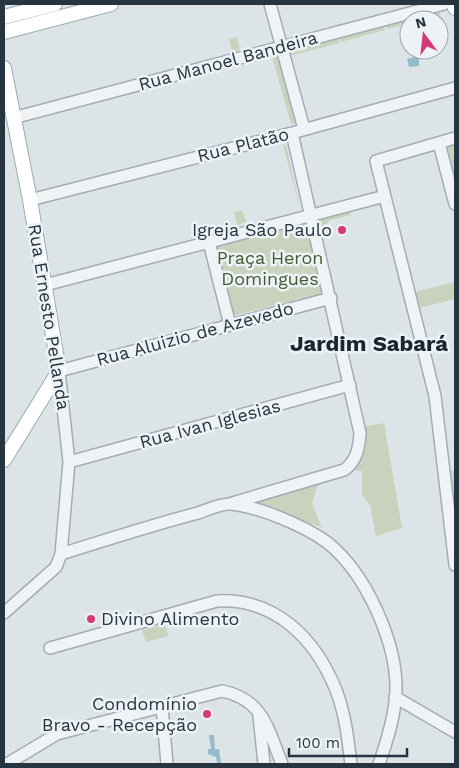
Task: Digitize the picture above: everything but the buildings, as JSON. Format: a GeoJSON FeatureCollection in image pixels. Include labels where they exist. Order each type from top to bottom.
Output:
{"type":"FeatureCollection","features":[{"type":"Feature","properties":{"kind":"main road"},"geometry":{"type":"LineString","coordinates":[[4,17],[55,4]]}},
{"type":"Feature","properties":{"kind":"main road"},"geometry":{"type":"LineString","coordinates":[[4,32],[79,8],[111,4]]}},
{"type":"Feature","properties":{"kind":"main road"},"geometry":{"type":"LineString","coordinates":[[454,4],[455,8]]}},
{"type":"Feature","properties":{"kind":"main road","name":"Rua Ernesto Pellanda"},"geometry":{"type":"LineString","coordinates":[[4,68],[30,200],[59,371]]}},
{"type":"Feature","properties":{"kind":"main road"},"geometry":{"type":"LineString","coordinates":[[4,460],[59,371]]}},
{"type":"Feature","properties":{"kind":"street"},"geometry":{"type":"LineString","coordinates":[[270,4],[304,129]]}},
{"type":"Feature","properties":{"kind":"street","name":"Rua Manoel Bandeira"},"geometry":{"type":"LineString","coordinates":[[13,118],[444,4]]}},
{"type":"Feature","properties":{"kind":"street","name":"Rua Platão"},"geometry":{"type":"LineString","coordinates":[[30,200],[292,133],[455,88]]}},
{"type":"Feature","properties":{"kind":"street"},"geometry":{"type":"LineString","coordinates":[[60,554],[344,470],[349,467],[356,455],[360,432],[292,133]]}},
{"type":"Feature","properties":{"kind":"street"},"geometry":{"type":"LineString","coordinates":[[455,138],[376,160],[435,396],[450,466],[455,565]]}},
{"type":"Feature","properties":{"kind":"street"},"geometry":{"type":"LineString","coordinates":[[439,143],[455,204]]}},
{"type":"Feature","properties":{"kind":"street"},"geometry":{"type":"LineString","coordinates":[[45,285],[385,196]]}},
{"type":"Feature","properties":{"kind":"street"},"geometry":{"type":"LineString","coordinates":[[209,242],[230,325]]}},
{"type":"Feature","properties":{"kind":"street","name":"Rua Aluizio de Azevedo"},"geometry":{"type":"LineString","coordinates":[[59,371],[331,298]]}},
{"type":"Feature","properties":{"kind":"street","name":"Rua Ernesto Pellanda"},"geometry":{"type":"LineString","coordinates":[[4,613],[56,568],[60,554],[70,462],[59,371]]}},
{"type":"Feature","properties":{"kind":"street","name":"Rua Ivan Iglesias"},"geometry":{"type":"LineString","coordinates":[[70,462],[350,385]]}},
{"type":"Feature","properties":{"kind":"street"},"geometry":{"type":"LineString","coordinates":[[229,504],[282,519],[315,534],[342,557],[363,597],[382,622],[388,641],[395,678],[395,697],[389,736],[380,764]]}},
{"type":"Feature","properties":{"kind":"street"},"geometry":{"type":"LineString","coordinates":[[50,648],[217,601],[237,600],[258,605],[287,621],[320,659],[336,690],[346,726],[351,764]]}},
{"type":"Feature","properties":{"kind":"street"},"geometry":{"type":"LineString","coordinates":[[7,764],[57,734],[222,691],[237,694],[251,702],[269,731],[282,764]]}},
{"type":"Feature","properties":{"kind":"street"},"geometry":{"type":"LineString","coordinates":[[395,697],[455,732]]}},
{"type":"Feature","properties":{"kind":"street"},"geometry":{"type":"LineString","coordinates":[[162,707],[167,764]]}},
{"type":"Feature","properties":{"kind":"street"},"geometry":{"type":"LineString","coordinates":[[258,711],[264,764]]}},
{"type":"Feature","properties":{"kind":"green space"},"geometry":{"type":"Polygon","coordinates":[[[399,22],[399,26],[387,29],[386,25],[399,22]]]}},
{"type":"Feature","properties":{"kind":"green space"},"geometry":{"type":"Polygon","coordinates":[[[383,26],[385,30],[341,42],[340,37],[383,26]]]}},
{"type":"Feature","properties":{"kind":"green space"},"geometry":{"type":"Polygon","coordinates":[[[237,37],[240,50],[232,52],[229,39],[237,37]]]}},
{"type":"Feature","properties":{"kind":"green space"},"geometry":{"type":"Polygon","coordinates":[[[338,37],[339,43],[290,56],[289,51],[338,37]]]}},
{"type":"Feature","properties":{"kind":"green space"},"geometry":{"type":"Polygon","coordinates":[[[277,54],[297,123],[291,124],[272,56],[277,54]]]}},
{"type":"Feature","properties":{"kind":"green space"},"geometry":{"type":"Polygon","coordinates":[[[454,83],[306,124],[305,122],[454,83]]]}},
{"type":"Feature","properties":{"kind":"green space"},"geometry":{"type":"Polygon","coordinates":[[[455,141],[455,170],[452,171],[444,144],[455,141]]]}},
{"type":"Feature","properties":{"kind":"green space"},"geometry":{"type":"Polygon","coordinates":[[[283,145],[286,145],[301,212],[283,145]]]}},
{"type":"Feature","properties":{"kind":"green space"},"geometry":{"type":"Polygon","coordinates":[[[242,210],[246,222],[237,225],[234,212],[242,210]]]}},
{"type":"Feature","properties":{"kind":"green space"},"geometry":{"type":"Polygon","coordinates":[[[350,210],[351,215],[327,221],[329,229],[317,233],[314,219],[350,210]]]}},
{"type":"Feature","properties":{"kind":"green space","name":"Praça Heron Domingues"},"geometry":{"type":"Polygon","coordinates":[[[309,221],[327,292],[232,316],[214,245],[309,221]]]}},
{"type":"Feature","properties":{"kind":"green space"},"geometry":{"type":"Polygon","coordinates":[[[455,282],[455,299],[419,308],[415,292],[455,282]]]}},
{"type":"Feature","properties":{"kind":"green space"},"geometry":{"type":"Polygon","coordinates":[[[384,423],[402,528],[376,536],[370,505],[362,495],[362,471],[352,470],[362,427],[384,423]]]}},
{"type":"Feature","properties":{"kind":"green space"},"geometry":{"type":"Polygon","coordinates":[[[451,471],[455,471],[455,515],[451,471]]]}},
{"type":"Feature","properties":{"kind":"green space"},"geometry":{"type":"Polygon","coordinates":[[[319,480],[312,504],[322,527],[240,503],[319,480]]]}},
{"type":"Feature","properties":{"kind":"green space"},"geometry":{"type":"Polygon","coordinates":[[[165,624],[168,636],[146,642],[142,630],[165,624]]]}},
{"type":"Feature","properties":{"kind":"water"},"geometry":{"type":"Polygon","coordinates":[[[407,60],[419,60],[419,66],[409,67],[407,60]]]}},
{"type":"Feature","properties":{"kind":"water"},"geometry":{"type":"Polygon","coordinates":[[[209,735],[214,735],[215,749],[219,749],[221,764],[209,764],[217,763],[216,757],[208,754],[208,749],[211,749],[209,735]]]}},
{"type":"Feature","properties":{"kind":"place","name":"Igreja São Paulo"},"geometry":{"type":"Point","coordinates":[342,230]}},
{"type":"Feature","properties":{"kind":"place","name":"Divino Alimento"},"geometry":{"type":"Point","coordinates":[91,619]}},
{"type":"Feature","properties":{"kind":"place","name":"Condomínio Bravo - Recepção"},"geometry":{"type":"Point","coordinates":[207,714]}},
{"type":"Feature","properties":{"kind":"district","name":"Jardim Sabará"},"geometry":{"type":"Point","coordinates":[369,343]}}]}
